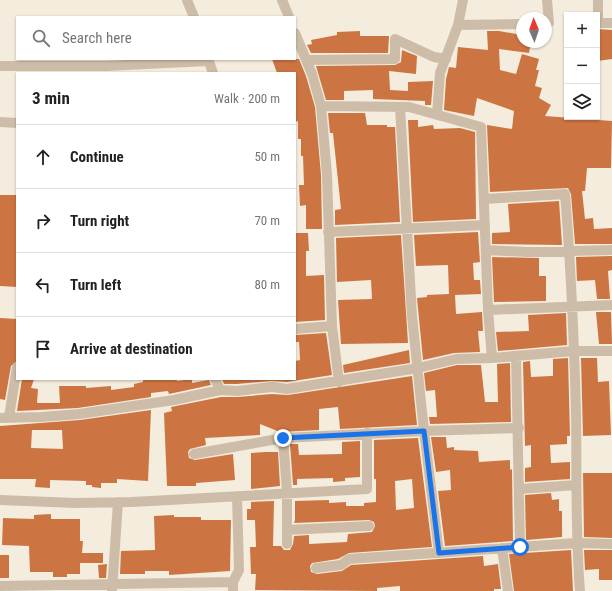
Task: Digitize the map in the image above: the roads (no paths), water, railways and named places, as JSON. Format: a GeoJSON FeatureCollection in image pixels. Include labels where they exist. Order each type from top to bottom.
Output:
{"type":"FeatureCollection","features":[{"type":"Feature","properties":{"kind":"street"},"geometry":{"type":"LineString","coordinates":[[187,0],[194,16]]}},
{"type":"Feature","properties":{"kind":"street"},"geometry":{"type":"LineString","coordinates":[[282,0],[289,16]]}},
{"type":"Feature","properties":{"kind":"street"},"geometry":{"type":"LineString","coordinates":[[437,115],[440,73],[458,25],[463,0]]}},
{"type":"Feature","properties":{"kind":"street"},"geometry":{"type":"LineString","coordinates":[[547,0],[548,12]]}},
{"type":"Feature","properties":{"kind":"street"},"geometry":{"type":"LineString","coordinates":[[598,0],[598,23],[612,23]]}},
{"type":"Feature","properties":{"kind":"street"},"geometry":{"type":"LineString","coordinates":[[458,25],[516,24]]}},
{"type":"Feature","properties":{"kind":"street"},"geometry":{"type":"LineString","coordinates":[[296,35],[312,74],[321,106],[327,175],[332,326],[338,382]]}},
{"type":"Feature","properties":{"kind":"street"},"geometry":{"type":"LineString","coordinates":[[306,60],[395,59],[395,39],[434,57],[446,59]]}},
{"type":"Feature","properties":{"kind":"street"},"geometry":{"type":"LineString","coordinates":[[0,66],[106,66],[208,60],[213,72]]}},
{"type":"Feature","properties":{"kind":"street"},"geometry":{"type":"LineString","coordinates":[[321,106],[409,108],[481,127],[488,310],[492,358]]}},
{"type":"Feature","properties":{"kind":"street"},"geometry":{"type":"LineString","coordinates":[[400,107],[412,316],[439,553]]}},
{"type":"Feature","properties":{"kind":"street"},"geometry":{"type":"LineString","coordinates":[[0,122],[16,123]]}},
{"type":"Feature","properties":{"kind":"street"},"geometry":{"type":"LineString","coordinates":[[484,200],[565,194],[570,251],[574,351],[576,543],[580,591]]}},
{"type":"Feature","properties":{"kind":"street"},"geometry":{"type":"LineString","coordinates":[[328,232],[485,225]]}},
{"type":"Feature","properties":{"kind":"street"},"geometry":{"type":"LineString","coordinates":[[486,250],[528,252],[612,250]]}},
{"type":"Feature","properties":{"kind":"street"},"geometry":{"type":"LineString","coordinates":[[488,310],[612,304]]}},
{"type":"Feature","properties":{"kind":"street"},"geometry":{"type":"LineString","coordinates":[[296,329],[332,326]]}},
{"type":"Feature","properties":{"kind":"street"},"geometry":{"type":"LineString","coordinates":[[16,371],[5,418],[79,414],[174,400],[220,390],[237,392],[272,387],[287,389],[418,368],[456,359],[492,358],[574,351],[612,351]]}},
{"type":"Feature","properties":{"kind":"street"},"geometry":{"type":"LineString","coordinates":[[516,356],[519,428],[520,547]]}},
{"type":"Feature","properties":{"kind":"street"},"geometry":{"type":"LineString","coordinates":[[215,380],[220,390]]}},
{"type":"Feature","properties":{"kind":"street"},"geometry":{"type":"LineString","coordinates":[[194,454],[283,438],[367,433],[519,428]]}},
{"type":"Feature","properties":{"kind":"street"},"geometry":{"type":"LineString","coordinates":[[0,500],[76,503],[118,502],[367,489],[367,433]]}},
{"type":"Feature","properties":{"kind":"street"},"geometry":{"type":"LineString","coordinates":[[283,438],[287,492],[287,544]]}},
{"type":"Feature","properties":{"kind":"street"},"geometry":{"type":"LineString","coordinates":[[520,489],[576,484]]}},
{"type":"Feature","properties":{"kind":"street"},"geometry":{"type":"LineString","coordinates":[[0,586],[36,588],[233,587],[239,570],[237,496]]}},
{"type":"Feature","properties":{"kind":"street"},"geometry":{"type":"LineString","coordinates":[[112,588],[118,502]]}},
{"type":"Feature","properties":{"kind":"street"},"geometry":{"type":"LineString","coordinates":[[287,530],[370,526]]}},
{"type":"Feature","properties":{"kind":"street"},"geometry":{"type":"LineString","coordinates":[[316,568],[341,565],[349,559],[576,543],[612,544]]}},
{"type":"Feature","properties":{"kind":"street"},"geometry":{"type":"LineString","coordinates":[[502,548],[508,591]]}}]}
